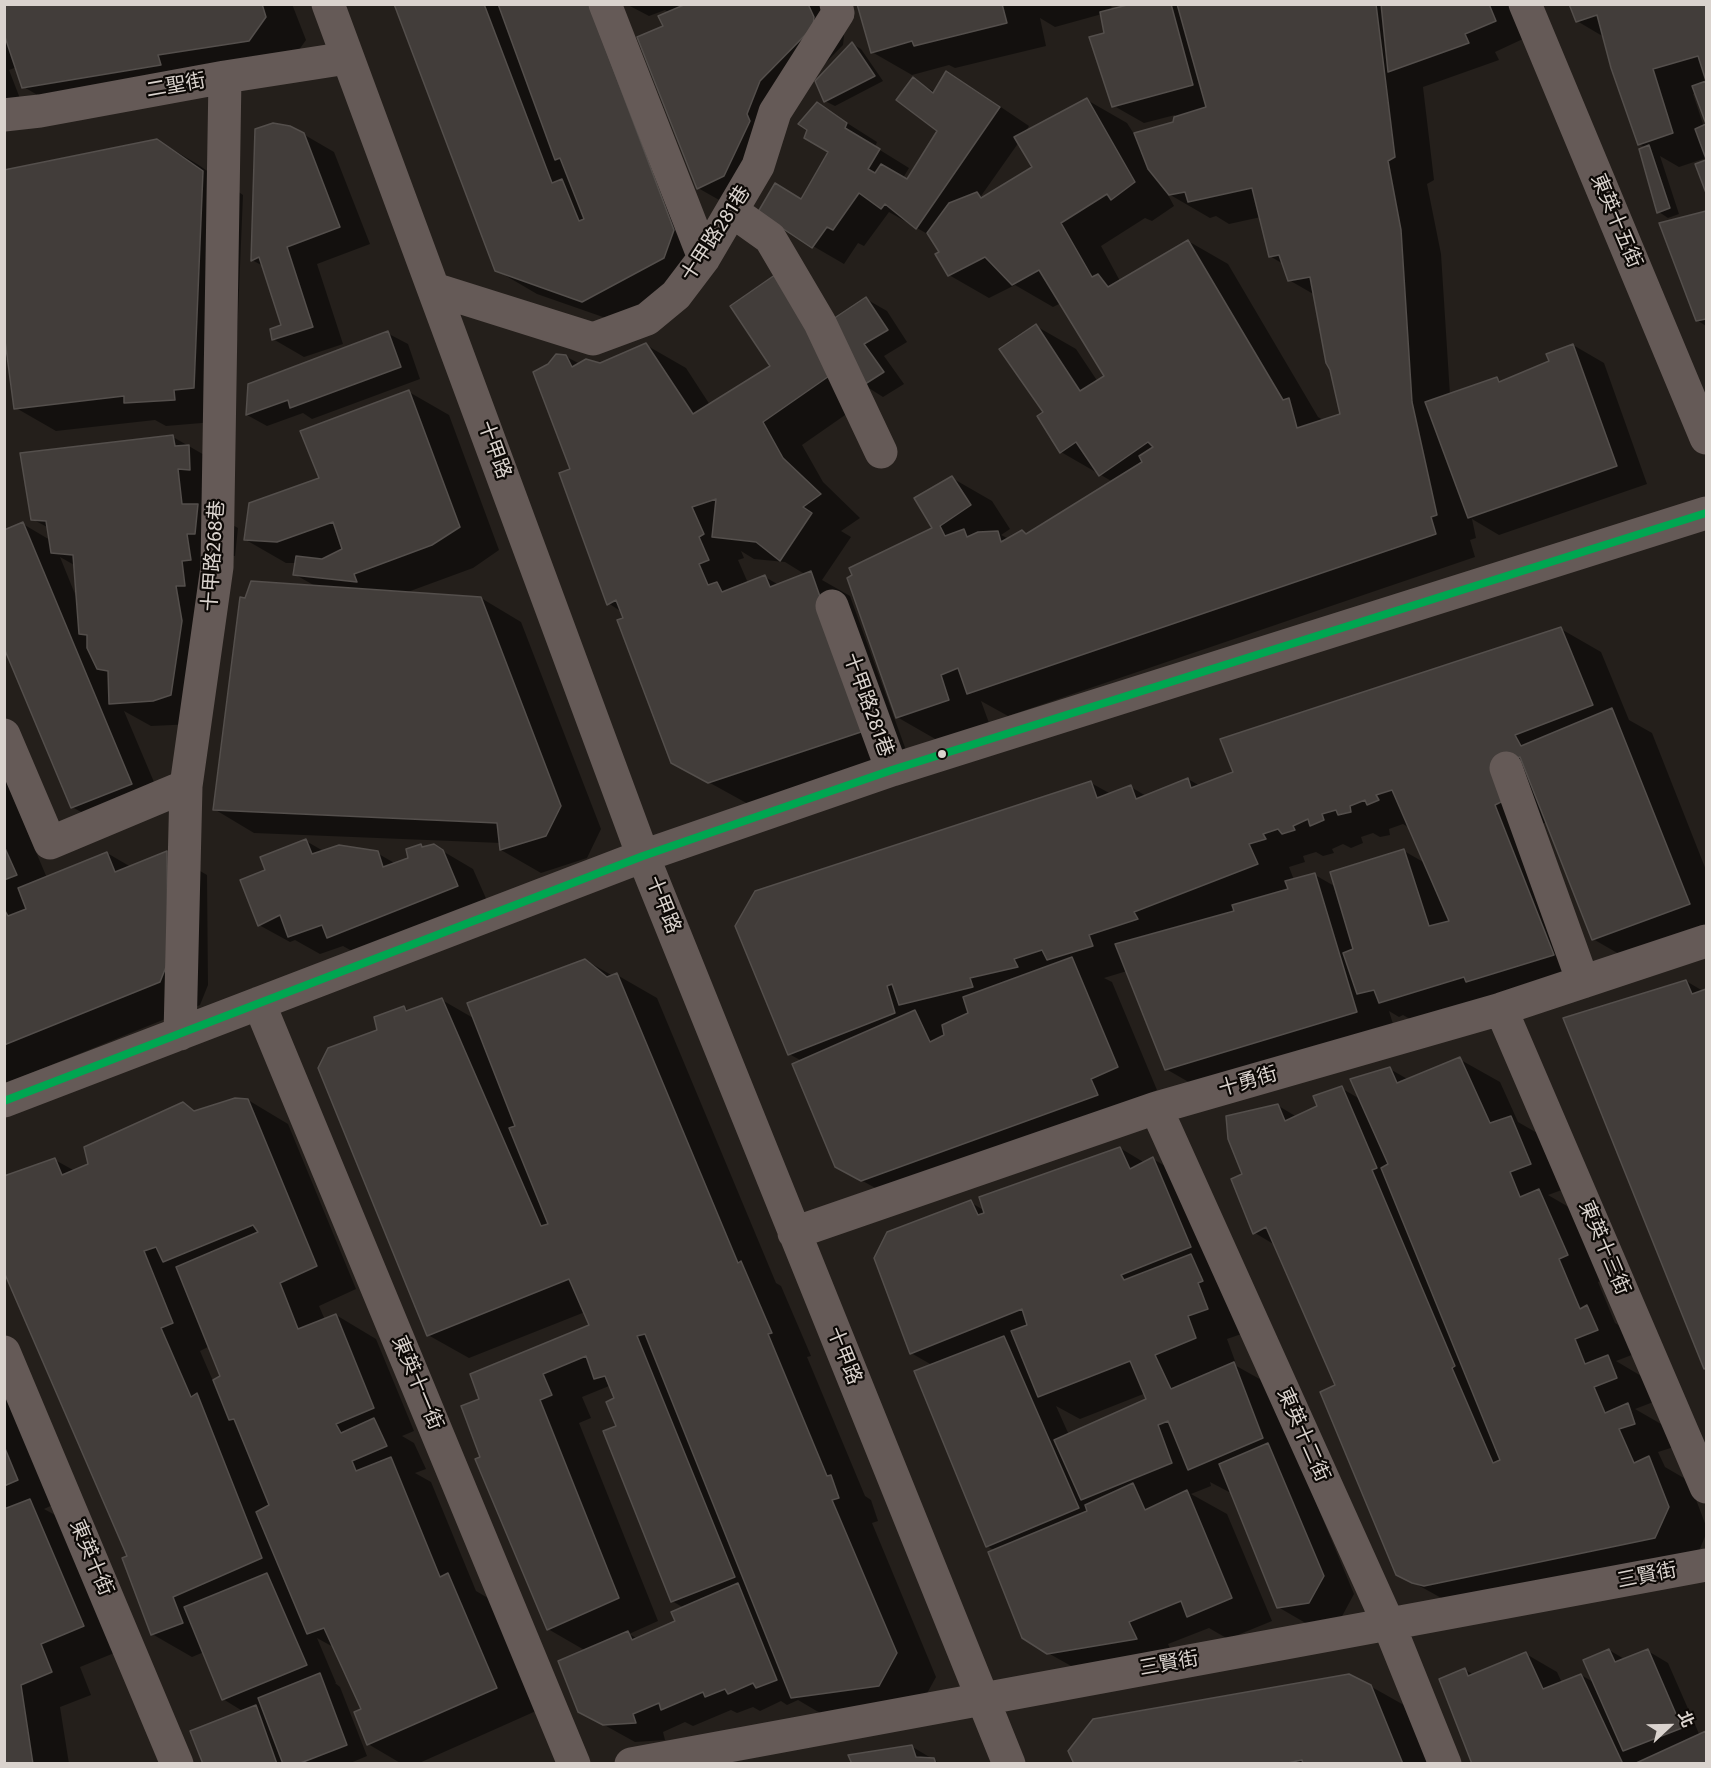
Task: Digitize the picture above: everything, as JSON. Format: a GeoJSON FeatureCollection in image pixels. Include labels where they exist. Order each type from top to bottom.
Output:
{"type":"FeatureCollection","features":[{"type":"Feature","properties":{"kind":"street","name":"十甲路"},"geometry":{"type":"LineString","coordinates":[[328,4],[643,856],[1009,1764]]}},
{"type":"Feature","properties":{"kind":"street"},"geometry":{"type":"LineString","coordinates":[[605,4],[704,258]]}},
{"type":"Feature","properties":{"kind":"street","name":"十甲路281巷"},"geometry":{"type":"LineString","coordinates":[[434,289],[593,339],[647,319],[676,296],[704,258],[758,166],[776,112],[838,13],[836,4]]}},
{"type":"Feature","properties":{"kind":"street","name":"東英十五街"},"geometry":{"type":"LineString","coordinates":[[1525,4],[1707,438]]}},
{"type":"Feature","properties":{"kind":"street","name":"二聖街"},"geometry":{"type":"LineString","coordinates":[[4,115],[40,111],[225,77],[347,58]]}},
{"type":"Feature","properties":{"kind":"street","name":"十甲路268巷"},"geometry":{"type":"LineString","coordinates":[[180,1034],[186,786],[217,567],[225,77]]}},
{"type":"Feature","properties":{"kind":"street"},"geometry":{"type":"LineString","coordinates":[[732,211],[770,238],[820,323],[881,452]]}},
{"type":"Feature","properties":{"kind":"street"},"geometry":{"type":"LineString","coordinates":[[4,1101],[643,856],[892,770],[1707,513]]}},
{"type":"Feature","properties":{"kind":"street","name":"十甲路281巷"},"geometry":{"type":"LineString","coordinates":[[832,606],[892,770]]}},
{"type":"Feature","properties":{"kind":"street"},"geometry":{"type":"LineString","coordinates":[[4,735],[50,843],[186,786]]}},
{"type":"Feature","properties":{"kind":"street"},"geometry":{"type":"LineString","coordinates":[[1506,768],[1582,982]]}},
{"type":"Feature","properties":{"kind":"street","name":"十勇街"},"geometry":{"type":"LineString","coordinates":[[794,1233],[1156,1108],[1501,1009],[1707,941]]}},
{"type":"Feature","properties":{"kind":"street","name":"東英十一街"},"geometry":{"type":"LineString","coordinates":[[259,1003],[574,1764]]}},
{"type":"Feature","properties":{"kind":"street","name":"東英十三街"},"geometry":{"type":"LineString","coordinates":[[1501,1009],[1707,1487]]}},
{"type":"Feature","properties":{"kind":"street","name":"東英十二街"},"geometry":{"type":"LineString","coordinates":[[1156,1108],[1389,1625],[1445,1764]]}},
{"type":"Feature","properties":{"kind":"street","name":"東英十街"},"geometry":{"type":"LineString","coordinates":[[4,1352],[177,1764]]}},
{"type":"Feature","properties":{"kind":"street","name":"三賢街"},"geometry":{"type":"LineString","coordinates":[[631,1764],[982,1697],[1389,1625],[1707,1565]]}},
{"type":"Feature","properties":{"kind":"building"},"geometry":{"type":"Polygon","coordinates":[[[4,4],[262,4],[266,17],[249,41],[158,55],[161,65],[22,88],[4,34],[4,4]]]}},
{"type":"Feature","properties":{"kind":"building"},"geometry":{"type":"Polygon","coordinates":[[[394,4],[484,4],[552,183],[562,179],[579,221],[584,219],[560,158],[555,160],[498,4],[589,4],[674,230],[664,258],[582,302],[495,271],[394,4]]]}},
{"type":"Feature","properties":{"kind":"building"},"geometry":{"type":"Polygon","coordinates":[[[686,4],[808,4],[814,17],[813,27],[760,81],[747,114],[750,121],[724,176],[697,189],[637,37],[663,26],[658,16],[686,4]]]}},
{"type":"Feature","properties":{"kind":"building"},"geometry":{"type":"Polygon","coordinates":[[[857,4],[1002,4],[1007,23],[914,46],[912,41],[871,53],[857,4]]]}},
{"type":"Feature","properties":{"kind":"building"},"geometry":{"type":"Polygon","coordinates":[[[1131,4],[1171,4],[1193,85],[1112,107],[1089,37],[1104,33],[1100,12],[1131,4]]]}},
{"type":"Feature","properties":{"kind":"building"},"geometry":{"type":"Polygon","coordinates":[[[1177,4],[1376,4],[1395,157],[1388,161],[1401,230],[1412,402],[1437,515],[1431,517],[1436,534],[967,694],[958,668],[941,675],[949,700],[896,718],[847,578],[852,575],[849,568],[932,528],[914,498],[952,476],[971,505],[940,526],[945,536],[964,529],[967,537],[978,532],[998,531],[1001,542],[1022,530],[1026,534],[1142,462],[1139,456],[1153,447],[1148,442],[1099,476],[1076,442],[1060,453],[1037,416],[1043,412],[999,349],[1036,324],[1080,391],[1104,376],[1039,270],[1012,285],[985,257],[948,276],[935,254],[939,252],[927,233],[949,203],[977,192],[981,198],[1032,167],[1014,137],[1087,98],[1135,182],[1111,200],[1107,194],[1061,223],[1092,277],[1098,274],[1108,287],[1188,240],[1283,400],[1289,398],[1297,428],[1340,414],[1330,370],[1326,363],[1310,277],[1288,281],[1279,255],[1269,257],[1252,188],[1188,202],[1185,192],[1169,195],[1148,169],[1134,133],[1173,122],[1174,117],[1206,107],[1177,4]]]}},
{"type":"Feature","properties":{"kind":"building"},"geometry":{"type":"Polygon","coordinates":[[[1381,4],[1489,4],[1496,21],[1465,34],[1469,43],[1388,72],[1381,4]]]}},
{"type":"Feature","properties":{"kind":"building"},"geometry":{"type":"Polygon","coordinates":[[[1569,4],[1706,4],[1706,81],[1698,56],[1653,69],[1673,133],[1638,145],[1611,68],[1597,15],[1576,22],[1569,4]]]}},
{"type":"Feature","properties":{"kind":"building"},"geometry":{"type":"Polygon","coordinates":[[[852,42],[875,76],[824,102],[815,81],[852,42]]]}},
{"type":"Feature","properties":{"kind":"building"},"geometry":{"type":"Polygon","coordinates":[[[946,71],[1000,107],[916,229],[885,204],[881,209],[859,193],[833,230],[827,227],[812,248],[758,212],[775,183],[801,199],[828,152],[804,138],[807,130],[798,124],[817,102],[847,123],[845,128],[880,149],[868,169],[875,173],[881,164],[907,179],[937,131],[896,100],[913,77],[933,93],[946,71]]]}},
{"type":"Feature","properties":{"kind":"building"},"geometry":{"type":"Polygon","coordinates":[[[1706,81],[1706,124],[1692,86],[1706,81]]]}},
{"type":"Feature","properties":{"kind":"building"},"geometry":{"type":"Polygon","coordinates":[[[273,123],[290,126],[304,133],[340,227],[287,247],[313,327],[272,340],[270,329],[281,325],[259,257],[251,261],[255,129],[273,123]]]}},
{"type":"Feature","properties":{"kind":"building"},"geometry":{"type":"Polygon","coordinates":[[[1706,124],[1706,159],[1695,129],[1706,124]]]}},
{"type":"Feature","properties":{"kind":"building"},"geometry":{"type":"Polygon","coordinates":[[[157,139],[203,171],[194,388],[174,390],[175,400],[124,403],[124,396],[14,409],[4,333],[4,170],[157,139]]]}},
{"type":"Feature","properties":{"kind":"building"},"geometry":{"type":"Polygon","coordinates":[[[1649,145],[1670,208],[1657,213],[1639,149],[1649,145]]]}},
{"type":"Feature","properties":{"kind":"building"},"geometry":{"type":"Polygon","coordinates":[[[1706,160],[1706,193],[1695,164],[1706,160]]]}},
{"type":"Feature","properties":{"kind":"building"},"geometry":{"type":"Polygon","coordinates":[[[1706,211],[1706,319],[1696,321],[1659,223],[1706,211]]]}},
{"type":"Feature","properties":{"kind":"building"},"geometry":{"type":"Polygon","coordinates":[[[782,270],[832,374],[763,422],[783,458],[821,494],[803,507],[812,513],[780,561],[756,542],[712,537],[716,499],[692,507],[704,534],[699,537],[709,560],[699,564],[708,585],[717,582],[722,592],[765,575],[770,587],[811,571],[867,730],[708,783],[671,763],[617,620],[623,618],[616,600],[607,605],[559,473],[570,469],[533,372],[548,364],[556,354],[566,355],[572,367],[586,359],[600,363],[646,343],[693,414],[770,366],[730,306],[782,270]]]}},
{"type":"Feature","properties":{"kind":"building"},"geometry":{"type":"Polygon","coordinates":[[[866,297],[888,330],[864,344],[884,372],[862,386],[827,323],[866,297]]]}},
{"type":"Feature","properties":{"kind":"building"},"geometry":{"type":"Polygon","coordinates":[[[388,331],[401,367],[290,408],[288,400],[246,415],[248,384],[388,331]]]}},
{"type":"Feature","properties":{"kind":"building"},"geometry":{"type":"Polygon","coordinates":[[[1573,344],[1617,466],[1468,518],[1425,402],[1497,377],[1499,382],[1549,361],[1546,354],[1573,344]]]}},
{"type":"Feature","properties":{"kind":"building"},"geometry":{"type":"Polygon","coordinates":[[[409,390],[460,527],[432,545],[354,574],[357,582],[293,575],[296,556],[322,559],[342,549],[333,522],[277,542],[244,540],[249,503],[319,478],[300,431],[409,390]]]}},
{"type":"Feature","properties":{"kind":"building"},"geometry":{"type":"Polygon","coordinates":[[[173,435],[175,446],[189,445],[190,470],[178,469],[182,504],[198,504],[195,534],[187,534],[191,560],[182,561],[185,586],[176,586],[182,621],[171,695],[153,701],[109,704],[108,671],[97,669],[87,648],[87,635],[79,634],[73,555],[51,553],[46,521],[31,520],[20,453],[173,435]]]}},
{"type":"Feature","properties":{"kind":"building"},"geometry":{"type":"Polygon","coordinates":[[[23,522],[132,784],[71,808],[4,648],[4,530],[23,522]]]}},
{"type":"Feature","properties":{"kind":"building"},"geometry":{"type":"Polygon","coordinates":[[[251,581],[481,597],[561,806],[546,836],[500,850],[497,823],[213,810],[240,597],[245,598],[251,581]]]}},
{"type":"Feature","properties":{"kind":"building"},"geometry":{"type":"Polygon","coordinates":[[[1561,627],[1593,705],[1515,735],[1521,746],[1612,708],[1690,904],[1592,940],[1520,757],[1496,766],[1509,798],[1495,805],[1554,955],[1466,982],[1464,977],[1379,1003],[1374,990],[1357,994],[1343,953],[1353,949],[1330,872],[1404,849],[1429,926],[1449,921],[1392,790],[1376,795],[1379,800],[1367,805],[1365,800],[1350,806],[1351,812],[1338,815],[1336,810],[1322,814],[1324,820],[1310,826],[1308,819],[1293,826],[1295,830],[1282,834],[1278,829],[1263,834],[1266,839],[1249,844],[1258,864],[1134,912],[1138,919],[1089,935],[1093,946],[1047,960],[1042,950],[1014,959],[1018,967],[970,978],[973,987],[899,1005],[892,984],[887,986],[895,1013],[788,1055],[735,926],[755,891],[1091,781],[1097,798],[1131,785],[1136,799],[1188,778],[1191,788],[1233,772],[1220,739],[1561,627]]]}},
{"type":"Feature","properties":{"kind":"building"},"geometry":{"type":"Polygon","coordinates":[[[306,839],[312,854],[339,845],[378,851],[383,867],[408,858],[406,849],[421,844],[422,847],[434,844],[443,850],[458,886],[327,938],[322,925],[288,937],[280,915],[258,926],[240,880],[265,870],[260,857],[306,839]]]}},
{"type":"Feature","properties":{"kind":"building"},"geometry":{"type":"Polygon","coordinates":[[[4,846],[17,875],[4,880],[4,846]]]}},
{"type":"Feature","properties":{"kind":"building"},"geometry":{"type":"Polygon","coordinates":[[[167,851],[168,962],[160,982],[4,1045],[4,909],[8,916],[26,909],[18,888],[107,852],[115,872],[167,851]]]}},
{"type":"Feature","properties":{"kind":"building"},"geometry":{"type":"Polygon","coordinates":[[[1315,873],[1357,1012],[1165,1070],[1115,944],[1234,911],[1232,905],[1288,889],[1285,881],[1315,873]]]}},
{"type":"Feature","properties":{"kind":"building"},"geometry":{"type":"Polygon","coordinates":[[[1072,957],[1118,1067],[1091,1079],[1098,1095],[861,1181],[835,1167],[792,1064],[915,1010],[930,1042],[944,1035],[942,1025],[968,1013],[963,997],[1072,957]]]}},
{"type":"Feature","properties":{"kind":"building"},"geometry":{"type":"Polygon","coordinates":[[[585,959],[607,977],[617,973],[738,1263],[741,1261],[772,1333],[768,1334],[827,1476],[831,1475],[839,1498],[832,1500],[897,1653],[879,1686],[791,1698],[645,1334],[637,1336],[735,1577],[671,1602],[603,1431],[616,1426],[606,1402],[614,1398],[605,1376],[594,1379],[586,1356],[543,1374],[552,1395],[540,1400],[619,1598],[547,1630],[475,1459],[480,1457],[461,1406],[479,1399],[470,1374],[589,1325],[569,1279],[427,1336],[318,1068],[328,1048],[377,1030],[374,1017],[404,1006],[406,1011],[442,998],[541,1226],[548,1224],[509,1128],[515,1126],[467,1003],[585,959]]]}},
{"type":"Feature","properties":{"kind":"building"},"geometry":{"type":"Polygon","coordinates":[[[1686,980],[1692,994],[1706,989],[1706,1368],[1704,1369],[1563,1018],[1686,980]]]}},
{"type":"Feature","properties":{"kind":"building"},"geometry":{"type":"Polygon","coordinates":[[[1460,1057],[1490,1123],[1511,1116],[1531,1164],[1510,1172],[1520,1197],[1539,1189],[1568,1255],[1559,1259],[1580,1309],[1587,1305],[1598,1330],[1575,1339],[1585,1364],[1608,1355],[1617,1378],[1594,1387],[1605,1413],[1628,1403],[1635,1424],[1619,1429],[1634,1463],[1649,1456],[1669,1507],[1655,1538],[1424,1586],[1396,1575],[1320,1392],[1335,1385],[1266,1227],[1253,1234],[1231,1179],[1242,1174],[1228,1139],[1226,1116],[1278,1104],[1285,1121],[1317,1106],[1313,1096],[1342,1086],[1377,1168],[1372,1170],[1455,1366],[1452,1368],[1493,1463],[1500,1460],[1381,1168],[1388,1164],[1350,1079],[1390,1067],[1397,1083],[1460,1057]]]}},
{"type":"Feature","properties":{"kind":"building"},"geometry":{"type":"Polygon","coordinates":[[[235,1098],[248,1099],[317,1266],[280,1283],[298,1329],[336,1314],[374,1408],[336,1424],[341,1433],[374,1418],[387,1446],[352,1461],[356,1471],[391,1457],[440,1577],[448,1573],[497,1688],[367,1745],[354,1712],[361,1709],[324,1628],[307,1634],[256,1512],[269,1505],[234,1419],[229,1420],[213,1380],[220,1376],[176,1267],[258,1232],[253,1225],[163,1262],[156,1247],[144,1251],[173,1323],[161,1328],[191,1397],[197,1393],[262,1558],[173,1597],[183,1623],[151,1635],[122,1558],[127,1556],[4,1272],[4,1176],[55,1158],[62,1175],[88,1164],[84,1147],[183,1102],[194,1111],[235,1098]]]}},
{"type":"Feature","properties":{"kind":"building"},"geometry":{"type":"Polygon","coordinates":[[[1120,1147],[1130,1169],[1153,1157],[1191,1247],[1121,1275],[1124,1280],[1191,1254],[1203,1281],[1198,1283],[1208,1309],[1188,1316],[1196,1338],[1155,1355],[1171,1389],[1234,1362],[1263,1438],[1188,1470],[1168,1421],[1158,1425],[1172,1463],[1081,1500],[1054,1440],[1146,1399],[1130,1361],[1038,1397],[1011,1331],[1027,1325],[1022,1309],[910,1354],[874,1258],[887,1232],[971,1200],[978,1215],[984,1213],[979,1197],[1120,1147]]]}},
{"type":"Feature","properties":{"kind":"building"},"geometry":{"type":"Polygon","coordinates":[[[1004,1336],[1079,1508],[986,1547],[914,1371],[1004,1336]]]}},
{"type":"Feature","properties":{"kind":"building"},"geometry":{"type":"Polygon","coordinates":[[[1268,1443],[1324,1576],[1309,1603],[1277,1608],[1219,1464],[1268,1443]]]}},
{"type":"Feature","properties":{"kind":"building"},"geometry":{"type":"Polygon","coordinates":[[[4,1446],[18,1480],[4,1486],[4,1446]]]}},
{"type":"Feature","properties":{"kind":"building"},"geometry":{"type":"Polygon","coordinates":[[[1133,1483],[1145,1510],[1187,1490],[1232,1598],[1187,1617],[1181,1601],[1129,1622],[1137,1639],[1047,1654],[1022,1638],[988,1552],[1087,1511],[1085,1505],[1133,1483]]]}},
{"type":"Feature","properties":{"kind":"building"},"geometry":{"type":"Polygon","coordinates":[[[30,1499],[84,1626],[41,1644],[52,1672],[21,1685],[33,1764],[4,1764],[4,1509],[30,1499]]]}},
{"type":"Feature","properties":{"kind":"building"},"geometry":{"type":"Polygon","coordinates":[[[267,1573],[307,1665],[222,1700],[184,1607],[267,1573]]]}},
{"type":"Feature","properties":{"kind":"building"},"geometry":{"type":"Polygon","coordinates":[[[738,1583],[777,1680],[756,1688],[753,1683],[728,1694],[725,1689],[705,1697],[703,1692],[661,1710],[659,1703],[633,1714],[636,1723],[603,1725],[578,1712],[558,1661],[628,1631],[632,1640],[675,1621],[671,1612],[738,1583]]]}},
{"type":"Feature","properties":{"kind":"building"},"geometry":{"type":"Polygon","coordinates":[[[1609,1649],[1615,1662],[1648,1649],[1682,1728],[1623,1751],[1583,1660],[1609,1649]]]}},
{"type":"Feature","properties":{"kind":"building"},"geometry":{"type":"Polygon","coordinates":[[[1526,1652],[1543,1689],[1581,1674],[1623,1764],[1472,1764],[1439,1679],[1465,1668],[1468,1676],[1526,1652]]]}},
{"type":"Feature","properties":{"kind":"building"},"geometry":{"type":"Polygon","coordinates":[[[320,1673],[347,1745],[298,1764],[283,1764],[258,1698],[320,1673]]]}},
{"type":"Feature","properties":{"kind":"building"},"geometry":{"type":"Polygon","coordinates":[[[1349,1674],[1371,1685],[1403,1764],[1303,1764],[1302,1760],[1283,1764],[1074,1764],[1068,1751],[1093,1719],[1349,1674]]]}},
{"type":"Feature","properties":{"kind":"building"},"geometry":{"type":"Polygon","coordinates":[[[256,1705],[277,1764],[203,1764],[190,1731],[256,1705]]]}},
{"type":"Feature","properties":{"kind":"building"},"geometry":{"type":"Polygon","coordinates":[[[1706,1731],[1706,1764],[1634,1764],[1706,1731]]]}},
{"type":"Feature","properties":{"kind":"building"},"geometry":{"type":"Polygon","coordinates":[[[912,1745],[916,1757],[934,1758],[936,1764],[852,1764],[848,1755],[912,1745]]]}},
{"type":"Feature","properties":{"kind":"transit line"},"geometry":{"type":"LineString","coordinates":[[4,1101],[643,856],[892,770],[1706,513]]}}]}
